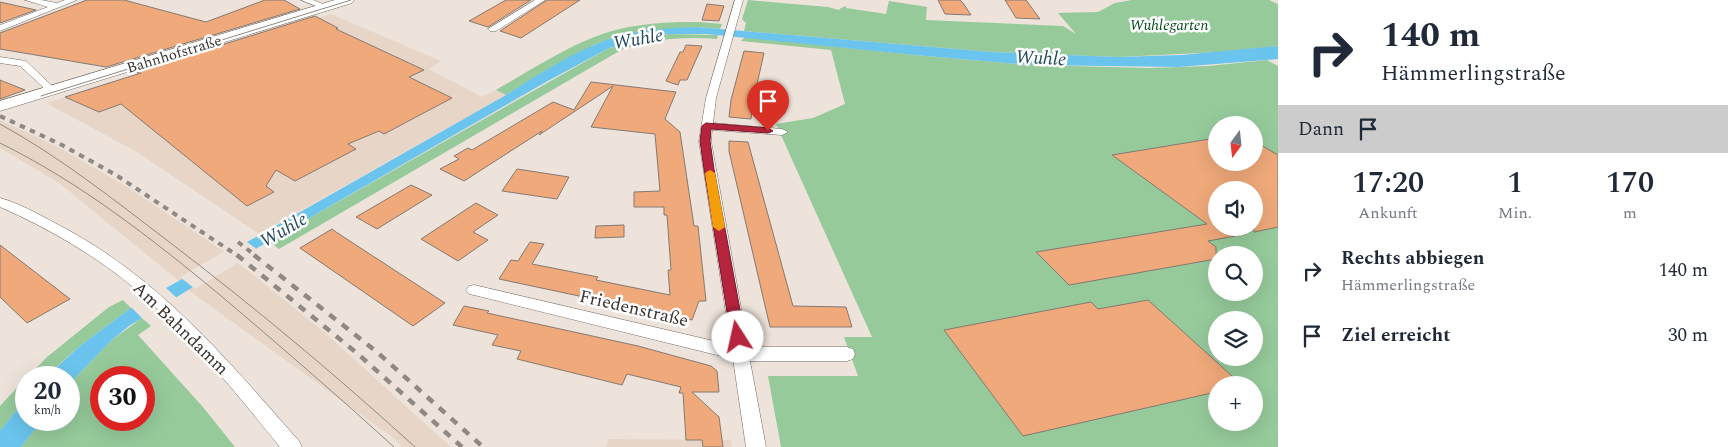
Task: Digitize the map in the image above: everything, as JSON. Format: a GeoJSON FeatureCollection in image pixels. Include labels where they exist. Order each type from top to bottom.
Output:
{"type":"FeatureCollection","features":[{"type":"Feature","properties":{"kind":"main road","name":"Bahnhofstraße"},"geometry":{"type":"LineString","coordinates":[[0,106],[348,0]]}},
{"type":"Feature","properties":{"kind":"street"},"geometry":{"type":"LineString","coordinates":[[28,0],[57,6]]}},
{"type":"Feature","properties":{"kind":"street"},"geometry":{"type":"LineString","coordinates":[[0,28],[73,0]]}},
{"type":"Feature","properties":{"kind":"street"},"geometry":{"type":"LineString","coordinates":[[305,0],[326,8]]}},
{"type":"Feature","properties":{"kind":"street"},"geometry":{"type":"LineString","coordinates":[[493,29],[542,0]]}},
{"type":"Feature","properties":{"kind":"street"},"geometry":{"type":"LineString","coordinates":[[739,0],[710,98],[705,141],[756,447]]}},
{"type":"Feature","properties":{"kind":"street"},"geometry":{"type":"LineString","coordinates":[[0,60],[23,63],[48,87],[45,93]]}},
{"type":"Feature","properties":{"kind":"street"},"geometry":{"type":"LineString","coordinates":[[706,126],[782,132]]}},
{"type":"Feature","properties":{"kind":"street","name":"Am Bahndamm"},"geometry":{"type":"LineString","coordinates":[[0,202],[38,219],[83,244],[144,288],[172,314],[235,380],[292,447]]}},
{"type":"Feature","properties":{"kind":"street","name":"Friedenstraße"},"geometry":{"type":"LineString","coordinates":[[474,290],[741,354],[847,354]]}},
{"type":"Feature","properties":{"kind":"shaded area"},"geometry":{"type":"Polygon","coordinates":[[[331,14],[441,61],[429,69],[482,97],[496,90],[506,95],[259,234],[137,152],[46,103],[331,14]]]}},
{"type":"Feature","properties":{"kind":"shaded area"},"geometry":{"type":"Polygon","coordinates":[[[0,120],[58,147],[127,187],[226,253],[179,281],[59,183],[0,148],[0,120]]]}},
{"type":"Feature","properties":{"kind":"shaded area"},"geometry":{"type":"Polygon","coordinates":[[[236,261],[324,332],[451,447],[402,447],[395,439],[188,290],[236,261]]]}},
{"type":"Feature","properties":{"kind":"shaded area"},"geometry":{"type":"Polygon","coordinates":[[[609,439],[731,440],[732,447],[606,447],[609,439]]]}},
{"type":"Feature","properties":{"kind":"green space","name":"Wuhlegarten"},"geometry":{"type":"Polygon","coordinates":[[[748,0],[828,7],[839,10],[846,6],[846,8],[886,14],[889,1],[927,7],[926,20],[1063,26],[1076,34],[1058,13],[1098,12],[1115,3],[1132,0],[1269,0],[1278,4],[1278,46],[1221,52],[1119,57],[991,52],[744,31],[746,23],[742,19],[748,0]]]}},
{"type":"Feature","properties":{"kind":"green space"},"geometry":{"type":"Polygon","coordinates":[[[700,22],[722,24],[720,29],[696,27],[613,38],[596,44],[540,74],[506,95],[496,90],[563,51],[605,33],[640,25],[700,22]]]}},
{"type":"Feature","properties":{"kind":"green space"},"geometry":{"type":"Polygon","coordinates":[[[669,34],[718,35],[717,39],[668,39],[644,43],[621,50],[279,249],[269,241],[609,48],[669,34]]]}},
{"type":"Feature","properties":{"kind":"green space"},"geometry":{"type":"Polygon","coordinates":[[[745,37],[1031,65],[1149,68],[1208,66],[1267,60],[1278,66],[1278,447],[781,447],[768,376],[858,376],[844,337],[872,337],[776,124],[813,118],[845,104],[831,50],[741,41],[745,37]]]}},
{"type":"Feature","properties":{"kind":"green space"},"geometry":{"type":"Polygon","coordinates":[[[123,300],[131,308],[81,345],[57,366],[38,366],[47,357],[109,307],[123,300]]]}},
{"type":"Feature","properties":{"kind":"green space"},"geometry":{"type":"Polygon","coordinates":[[[142,318],[151,326],[138,335],[202,406],[235,447],[21,447],[33,431],[80,431],[80,373],[112,340],[142,318]]]}},
{"type":"Feature","properties":{"kind":"green space"},"geometry":{"type":"Polygon","coordinates":[[[15,390],[15,412],[0,431],[0,406],[15,390]]]}},
{"type":"Feature","properties":{"kind":"water","name":"Wuhle"},"geometry":{"type":"Polygon","coordinates":[[[696,27],[991,52],[1119,57],[1181,55],[1278,46],[1278,59],[1178,67],[1031,65],[707,34],[669,34],[638,40],[609,48],[546,82],[259,247],[129,326],[112,340],[80,373],[80,366],[58,366],[81,345],[131,308],[506,95],[570,56],[598,43],[622,35],[696,27]]]}},
{"type":"Feature","properties":{"kind":"water"},"geometry":{"type":"Polygon","coordinates":[[[15,412],[15,431],[33,431],[21,447],[0,447],[0,431],[15,412]]]}},
{"type":"Feature","properties":{"kind":"pier"},"geometry":{"type":"Polygon","coordinates":[[[244,240],[258,250],[195,289],[180,277],[244,240]]]}},
{"type":"Feature","properties":{"kind":"pier"},"geometry":{"type":"Polygon","coordinates":[[[164,286],[178,299],[144,320],[130,306],[164,286]]]}},
{"type":"Feature","properties":{"kind":"building"},"geometry":{"type":"Polygon","coordinates":[[[87,0],[124,0],[206,22],[265,0],[284,0],[300,9],[106,67],[0,49],[0,33],[87,0]]]}},
{"type":"Feature","properties":{"kind":"building"},"geometry":{"type":"Polygon","coordinates":[[[506,0],[531,0],[488,27],[469,21],[506,0]]]}},
{"type":"Feature","properties":{"kind":"building"},"geometry":{"type":"Polygon","coordinates":[[[547,0],[580,0],[521,38],[500,31],[547,0]]]}},
{"type":"Feature","properties":{"kind":"building"},"geometry":{"type":"Polygon","coordinates":[[[938,0],[960,0],[971,15],[945,14],[938,0]]]}},
{"type":"Feature","properties":{"kind":"building"},"geometry":{"type":"Polygon","coordinates":[[[1005,0],[1026,0],[1040,19],[1016,18],[1005,0]]]}},
{"type":"Feature","properties":{"kind":"building"},"geometry":{"type":"Polygon","coordinates":[[[0,2],[36,10],[0,23],[0,2]]]}},
{"type":"Feature","properties":{"kind":"building"},"geometry":{"type":"Polygon","coordinates":[[[707,4],[724,6],[719,21],[702,20],[707,4]]]}},
{"type":"Feature","properties":{"kind":"building"},"geometry":{"type":"Polygon","coordinates":[[[315,16],[338,28],[336,29],[424,70],[409,77],[452,98],[384,134],[379,131],[348,144],[356,149],[295,181],[276,170],[266,186],[274,192],[247,206],[121,104],[99,112],[65,97],[141,73],[134,72],[315,16]]]}},
{"type":"Feature","properties":{"kind":"building"},"geometry":{"type":"Polygon","coordinates":[[[686,45],[702,46],[687,80],[680,80],[678,85],[666,81],[680,52],[683,52],[686,45]]]}},
{"type":"Feature","properties":{"kind":"building"},"geometry":{"type":"Polygon","coordinates":[[[744,51],[764,53],[751,119],[729,117],[731,100],[744,51]]]}},
{"type":"Feature","properties":{"kind":"building"},"geometry":{"type":"Polygon","coordinates":[[[0,80],[25,90],[0,99],[0,80]]]}},
{"type":"Feature","properties":{"kind":"building"},"geometry":{"type":"Polygon","coordinates":[[[591,82],[676,92],[665,119],[680,132],[694,226],[698,226],[706,301],[699,301],[692,320],[499,279],[511,260],[518,261],[530,242],[544,244],[532,264],[598,277],[596,280],[670,295],[668,270],[671,270],[667,215],[664,215],[664,207],[634,207],[634,192],[660,191],[655,134],[591,127],[613,86],[539,135],[542,131],[464,181],[440,169],[459,159],[454,156],[468,148],[472,150],[553,102],[574,110],[591,82]]]}},
{"type":"Feature","properties":{"kind":"building"},"geometry":{"type":"Polygon","coordinates":[[[1208,139],[1208,171],[1263,171],[1263,146],[1278,155],[1278,227],[1263,230],[1263,181],[1208,181],[1208,236],[1235,236],[1208,241],[1215,246],[1208,246],[1208,260],[1069,285],[1036,252],[1207,224],[1112,155],[1208,139]]]}},
{"type":"Feature","properties":{"kind":"building"},"geometry":{"type":"Polygon","coordinates":[[[729,141],[748,142],[793,306],[846,307],[852,327],[770,327],[729,151],[729,141]]]}},
{"type":"Feature","properties":{"kind":"building"},"geometry":{"type":"Polygon","coordinates":[[[517,169],[569,177],[557,199],[502,191],[517,169]]]}},
{"type":"Feature","properties":{"kind":"building"},"geometry":{"type":"Polygon","coordinates":[[[411,185],[432,195],[377,229],[356,217],[411,185]]]}},
{"type":"Feature","properties":{"kind":"building"},"geometry":{"type":"Polygon","coordinates":[[[476,203],[498,215],[473,232],[488,240],[458,261],[421,239],[476,203]]]}},
{"type":"Feature","properties":{"kind":"building"},"geometry":{"type":"Polygon","coordinates":[[[624,225],[624,237],[595,238],[596,226],[624,225]]]}},
{"type":"Feature","properties":{"kind":"building"},"geometry":{"type":"Polygon","coordinates":[[[332,229],[445,303],[413,326],[300,248],[332,229]]]}},
{"type":"Feature","properties":{"kind":"building"},"geometry":{"type":"Polygon","coordinates":[[[0,245],[70,299],[27,323],[0,297],[0,245]]]}},
{"type":"Feature","properties":{"kind":"building"},"geometry":{"type":"Polygon","coordinates":[[[1148,300],[1208,354],[1208,366],[1221,366],[1232,376],[1208,376],[1208,394],[1023,436],[944,330],[1091,302],[1098,309],[1148,300]]]}},
{"type":"Feature","properties":{"kind":"building"},"geometry":{"type":"Polygon","coordinates":[[[464,306],[489,311],[487,313],[638,346],[711,366],[717,371],[719,392],[692,392],[719,417],[723,447],[703,447],[702,440],[686,440],[683,393],[679,393],[681,387],[627,374],[622,385],[517,359],[521,351],[492,345],[498,335],[453,325],[464,306]]]}},
{"type":"Feature","properties":{"kind":"tram line"},"geometry":{"type":"LineString","coordinates":[[41,96],[351,0]]}},
{"type":"Feature","properties":{"kind":"tram line"},"geometry":{"type":"LineString","coordinates":[[0,124],[44,150],[86,179],[200,266],[325,367],[415,447]]}},
{"type":"Feature","properties":{"kind":"tram line"},"geometry":{"type":"LineString","coordinates":[[0,143],[59,176],[141,232],[220,295],[394,447]]}},
{"type":"Feature","properties":{"kind":"railway"},"geometry":{"type":"LineString","coordinates":[[0,116],[62,145],[116,175],[238,256]]}},
{"type":"Feature","properties":{"kind":"railway"},"geometry":{"type":"LineString","coordinates":[[238,242],[256,256]]}},
{"type":"Feature","properties":{"kind":"railway"},"geometry":{"type":"LineString","coordinates":[[237,255],[358,354],[462,447]]}},
{"type":"Feature","properties":{"kind":"railway"},"geometry":{"type":"LineString","coordinates":[[254,255],[377,352],[483,447]]}},
{"type":"Feature","properties":{"kind":"slow traffic"},"geometry":{"type":"LineString","coordinates":[[710,173],[719,227]]}},
{"type":"Feature","properties":{"kind":"route"},"geometry":{"type":"LineString","coordinates":[[738,337],[709,169],[705,141],[706,126],[768,131]]}}]}
